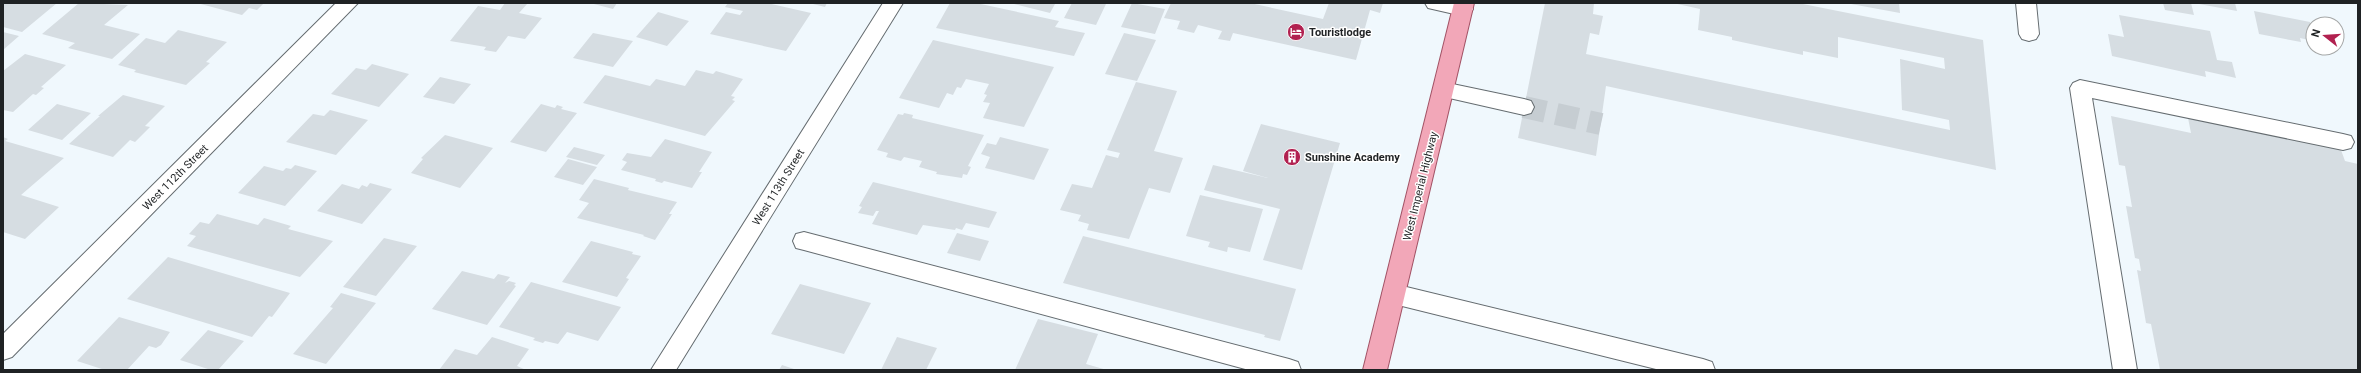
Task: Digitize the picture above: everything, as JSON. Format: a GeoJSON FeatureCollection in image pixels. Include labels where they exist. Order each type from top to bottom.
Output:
{"type":"FeatureCollection","features":[{"type":"Feature","properties":{"kind":"main road","name":"West Imperial Highway"},"geometry":{"type":"LineString","coordinates":[[1375,370],[1464,6]]}},
{"type":"Feature","properties":{"kind":"street","name":"West 112th Street"},"geometry":{"type":"LineString","coordinates":[[3,350],[348,3]]}},
{"type":"Feature","properties":{"kind":"street","name":"West 113th Street"},"geometry":{"type":"LineString","coordinates":[[663,370],[893,3]]}},
{"type":"Feature","properties":{"kind":"street"},"geometry":{"type":"LineString","coordinates":[[1435,3],[1464,6]]}},
{"type":"Feature","properties":{"kind":"street"},"geometry":{"type":"LineString","coordinates":[[2026,3],[2030,34]]}},
{"type":"Feature","properties":{"kind":"street"},"geometry":{"type":"LineString","coordinates":[[2125,370],[2080,88],[2343,142]]}},
{"type":"Feature","properties":{"kind":"street"},"geometry":{"type":"LineString","coordinates":[[1443,90],[1524,107]]}},
{"type":"Feature","properties":{"kind":"street"},"geometry":{"type":"LineString","coordinates":[[804,242],[1289,370]]}},
{"type":"Feature","properties":{"kind":"street"},"geometry":{"type":"LineString","coordinates":[[1394,294],[1703,370]]}},
{"type":"Feature","properties":{"kind":"building"},"geometry":{"type":"Polygon","coordinates":[[[5,3],[57,3],[22,32],[3,27],[3,5],[5,3]]]}},
{"type":"Feature","properties":{"kind":"building"},"geometry":{"type":"Polygon","coordinates":[[[79,3],[128,5],[104,25],[140,34],[112,59],[68,48],[75,43],[42,34],[79,3]]]}},
{"type":"Feature","properties":{"kind":"building"},"geometry":{"type":"Polygon","coordinates":[[[197,3],[264,3],[257,10],[249,8],[242,15],[197,3]]]}},
{"type":"Feature","properties":{"kind":"building"},"geometry":{"type":"Polygon","coordinates":[[[505,3],[528,3],[519,13],[542,18],[525,39],[508,36],[496,52],[484,50],[486,47],[450,41],[478,6],[500,10],[505,3]]]}},
{"type":"Feature","properties":{"kind":"building"},"geometry":{"type":"Polygon","coordinates":[[[590,3],[617,3],[613,9],[590,3]]]}},
{"type":"Feature","properties":{"kind":"building"},"geometry":{"type":"Polygon","coordinates":[[[728,3],[767,3],[811,13],[786,51],[710,34],[726,12],[740,15],[743,11],[725,7],[728,3]]]}},
{"type":"Feature","properties":{"kind":"building"},"geometry":{"type":"Polygon","coordinates":[[[809,3],[827,3],[825,7],[809,3]]]}},
{"type":"Feature","properties":{"kind":"building"},"geometry":{"type":"Polygon","coordinates":[[[950,3],[976,3],[1059,21],[1055,27],[1085,33],[1074,56],[936,28],[950,3]]]}},
{"type":"Feature","properties":{"kind":"building"},"geometry":{"type":"Polygon","coordinates":[[[1010,3],[1053,3],[1055,4],[1050,13],[1010,3]]]}},
{"type":"Feature","properties":{"kind":"building"},"geometry":{"type":"Polygon","coordinates":[[[1072,3],[1106,4],[1096,25],[1064,18],[1072,3]]]}},
{"type":"Feature","properties":{"kind":"building"},"geometry":{"type":"Polygon","coordinates":[[[1132,3],[1165,9],[1155,34],[1121,27],[1132,3]]]}},
{"type":"Feature","properties":{"kind":"building","name":"Touristlodge"},"geometry":{"type":"Polygon","coordinates":[[[1171,3],[1250,3],[1323,19],[1329,3],[1383,3],[1380,13],[1370,10],[1356,60],[1233,33],[1230,41],[1218,39],[1222,31],[1198,25],[1194,33],[1177,29],[1180,21],[1164,18],[1171,3]]]}},
{"type":"Feature","properties":{"kind":"building"},"geometry":{"type":"Polygon","coordinates":[[[1545,3],[1594,3],[1593,14],[1603,16],[1599,35],[1590,33],[1586,54],[1950,130],[1949,120],[1902,110],[1900,59],[1945,69],[1944,58],[1838,37],[1838,58],[1803,51],[1803,55],[1732,40],[1732,37],[1698,30],[1700,9],[1673,3],[1798,3],[1983,40],[1996,170],[1606,86],[1596,156],[1518,138],[1545,3]]]}},
{"type":"Feature","properties":{"kind":"building"},"geometry":{"type":"Polygon","coordinates":[[[1899,3],[1900,13],[1851,4],[1899,3]]]}},
{"type":"Feature","properties":{"kind":"building"},"geometry":{"type":"Polygon","coordinates":[[[2163,3],[2191,3],[2194,15],[2165,10],[2163,3]]]}},
{"type":"Feature","properties":{"kind":"building"},"geometry":{"type":"Polygon","coordinates":[[[2235,3],[2237,11],[2199,4],[2235,3]]]}},
{"type":"Feature","properties":{"kind":"building"},"geometry":{"type":"Polygon","coordinates":[[[2254,11],[2305,21],[2305,39],[2300,38],[2301,42],[2259,34],[2254,11]]]}},
{"type":"Feature","properties":{"kind":"building"},"geometry":{"type":"Polygon","coordinates":[[[658,12],[689,21],[667,46],[636,37],[658,12]]]}},
{"type":"Feature","properties":{"kind":"building"},"geometry":{"type":"Polygon","coordinates":[[[2119,15],[2210,31],[2217,60],[2232,62],[2236,78],[2205,71],[2206,77],[2112,56],[2108,34],[2124,37],[2119,15]]]}},
{"type":"Feature","properties":{"kind":"building"},"geometry":{"type":"Polygon","coordinates":[[[178,30],[227,42],[206,62],[210,63],[186,85],[134,72],[136,70],[118,65],[146,38],[165,43],[178,30]]]}},
{"type":"Feature","properties":{"kind":"building"},"geometry":{"type":"Polygon","coordinates":[[[3,32],[19,36],[3,50],[3,32]]]}},
{"type":"Feature","properties":{"kind":"building"},"geometry":{"type":"Polygon","coordinates":[[[593,33],[633,41],[613,67],[573,58],[593,33]]]}},
{"type":"Feature","properties":{"kind":"building"},"geometry":{"type":"Polygon","coordinates":[[[1124,33],[1156,40],[1137,81],[1105,74],[1124,33]]]}},
{"type":"Feature","properties":{"kind":"building"},"geometry":{"type":"Polygon","coordinates":[[[933,40],[1054,67],[1024,127],[983,118],[990,103],[983,102],[987,95],[984,94],[989,84],[966,79],[961,88],[957,87],[953,95],[947,93],[939,108],[899,98],[933,40]]]}},
{"type":"Feature","properties":{"kind":"building"},"geometry":{"type":"Polygon","coordinates":[[[25,54],[66,65],[41,87],[44,88],[36,95],[33,94],[13,112],[3,110],[3,71],[25,54]]]}},
{"type":"Feature","properties":{"kind":"building"},"geometry":{"type":"Polygon","coordinates":[[[372,64],[409,74],[379,107],[331,94],[356,68],[366,70],[372,64]]]}},
{"type":"Feature","properties":{"kind":"building"},"geometry":{"type":"Polygon","coordinates":[[[696,70],[713,74],[716,71],[743,79],[731,96],[735,97],[732,100],[735,101],[705,136],[583,103],[605,75],[650,86],[656,79],[685,86],[696,70]]]}},
{"type":"Feature","properties":{"kind":"building"},"geometry":{"type":"Polygon","coordinates":[[[440,77],[471,84],[454,104],[423,97],[440,77]]]}},
{"type":"Feature","properties":{"kind":"building"},"geometry":{"type":"Polygon","coordinates":[[[1136,82],[1177,91],[1154,151],[1183,158],[1170,193],[1149,188],[1129,239],[1087,230],[1089,224],[1078,221],[1081,215],[1060,210],[1072,184],[1092,188],[1106,155],[1118,158],[1120,153],[1107,150],[1136,82]]]}},
{"type":"Feature","properties":{"kind":"building"},"geometry":{"type":"Polygon","coordinates":[[[123,95],[165,106],[145,126],[150,127],[135,142],[130,140],[113,157],[69,144],[100,116],[98,116],[123,95]]]}},
{"type":"Feature","properties":{"kind":"building"},"geometry":{"type":"Polygon","coordinates":[[[57,104],[91,113],[62,140],[28,130],[57,104]]]}},
{"type":"Feature","properties":{"kind":"building"},"geometry":{"type":"Polygon","coordinates":[[[541,104],[555,108],[557,105],[563,107],[561,109],[577,113],[546,152],[510,142],[541,104]]]}},
{"type":"Feature","properties":{"kind":"building"},"geometry":{"type":"Polygon","coordinates":[[[330,110],[368,120],[336,155],[286,142],[313,114],[324,116],[330,110]]]}},
{"type":"Feature","properties":{"kind":"building"},"geometry":{"type":"Polygon","coordinates":[[[904,113],[913,115],[912,118],[984,135],[968,166],[971,167],[967,175],[963,174],[962,178],[936,174],[937,172],[919,167],[922,161],[904,157],[901,161],[886,157],[888,153],[877,150],[898,114],[903,115],[904,113]]]}},
{"type":"Feature","properties":{"kind":"building"},"geometry":{"type":"Polygon","coordinates":[[[2111,116],[2191,133],[2188,118],[2341,150],[2345,161],[2358,164],[2358,370],[2160,370],[2151,324],[2146,323],[2137,270],[2141,271],[2139,259],[2135,258],[2126,206],[2132,207],[2125,166],[2119,165],[2111,116]]]}},
{"type":"Feature","properties":{"kind":"building"},"geometry":{"type":"Polygon","coordinates":[[[1261,124],[1340,143],[1302,270],[1263,260],[1280,209],[1204,190],[1213,165],[1268,178],[1243,171],[1261,124]]]}},
{"type":"Feature","properties":{"kind":"building"},"geometry":{"type":"Polygon","coordinates":[[[445,135],[493,148],[460,188],[411,173],[423,159],[421,158],[445,135]]]}},
{"type":"Feature","properties":{"kind":"building"},"geometry":{"type":"Polygon","coordinates":[[[3,137],[8,139],[5,141],[64,158],[21,195],[59,207],[25,239],[3,232],[3,137]]]}},
{"type":"Feature","properties":{"kind":"building"},"geometry":{"type":"Polygon","coordinates":[[[1000,137],[1049,149],[1034,180],[985,168],[990,157],[981,154],[987,143],[996,145],[1000,137]]]}},
{"type":"Feature","properties":{"kind":"building"},"geometry":{"type":"Polygon","coordinates":[[[665,139],[712,152],[699,172],[702,172],[692,188],[664,181],[662,183],[655,181],[656,179],[621,170],[627,162],[622,160],[627,153],[651,157],[665,139]]]}},
{"type":"Feature","properties":{"kind":"building"},"geometry":{"type":"Polygon","coordinates":[[[574,147],[605,155],[597,165],[566,157],[574,147]]]}},
{"type":"Feature","properties":{"kind":"building"},"geometry":{"type":"Polygon","coordinates":[[[568,159],[597,167],[583,185],[554,177],[568,159]]]}},
{"type":"Feature","properties":{"kind":"building"},"geometry":{"type":"Polygon","coordinates":[[[295,165],[317,171],[285,206],[238,193],[264,166],[283,171],[286,168],[291,169],[295,165]]]}},
{"type":"Feature","properties":{"kind":"building"},"geometry":{"type":"Polygon","coordinates":[[[594,179],[629,188],[628,190],[677,202],[669,214],[672,214],[655,240],[643,236],[644,235],[577,218],[589,203],[579,200],[594,179]]]}},
{"type":"Feature","properties":{"kind":"building"},"geometry":{"type":"Polygon","coordinates":[[[873,182],[997,212],[989,228],[966,223],[962,230],[956,228],[955,230],[923,225],[917,235],[872,224],[879,211],[876,211],[873,216],[858,213],[862,207],[859,206],[873,182]]]}},
{"type":"Feature","properties":{"kind":"building"},"geometry":{"type":"Polygon","coordinates":[[[370,183],[392,189],[362,224],[317,211],[342,184],[359,189],[362,185],[367,187],[370,183]]]}},
{"type":"Feature","properties":{"kind":"building"},"geometry":{"type":"Polygon","coordinates":[[[1200,195],[1263,209],[1250,252],[1228,247],[1227,252],[1208,247],[1210,242],[1186,236],[1200,195]]]}},
{"type":"Feature","properties":{"kind":"building"},"geometry":{"type":"Polygon","coordinates":[[[217,214],[258,225],[264,218],[291,226],[288,229],[333,241],[300,277],[187,246],[196,236],[189,234],[200,222],[209,224],[217,214]]]}},
{"type":"Feature","properties":{"kind":"building"},"geometry":{"type":"Polygon","coordinates":[[[957,233],[989,241],[980,261],[947,253],[957,233]]]}},
{"type":"Feature","properties":{"kind":"building"},"geometry":{"type":"Polygon","coordinates":[[[1083,236],[1296,289],[1280,341],[1264,337],[1265,335],[1063,283],[1083,236]]]}},
{"type":"Feature","properties":{"kind":"building"},"geometry":{"type":"Polygon","coordinates":[[[384,238],[417,246],[376,296],[343,287],[384,238]]]}},
{"type":"Feature","properties":{"kind":"building"},"geometry":{"type":"Polygon","coordinates":[[[591,241],[633,252],[632,254],[641,256],[626,278],[629,279],[617,297],[562,282],[591,241]]]}},
{"type":"Feature","properties":{"kind":"building"},"geometry":{"type":"Polygon","coordinates":[[[168,257],[290,293],[272,317],[269,316],[252,337],[127,299],[168,257]]]}},
{"type":"Feature","properties":{"kind":"building"},"geometry":{"type":"Polygon","coordinates":[[[462,271],[494,279],[498,274],[510,277],[505,283],[509,281],[516,283],[514,285],[516,286],[487,325],[432,309],[462,271]]]}},
{"type":"Feature","properties":{"kind":"building"},"geometry":{"type":"Polygon","coordinates":[[[531,282],[621,307],[598,341],[567,332],[558,344],[545,341],[543,343],[533,340],[535,338],[499,327],[531,282]]]}},
{"type":"Feature","properties":{"kind":"building"},"geometry":{"type":"Polygon","coordinates":[[[800,284],[871,303],[844,354],[771,334],[800,284]]]}},
{"type":"Feature","properties":{"kind":"building"},"geometry":{"type":"Polygon","coordinates":[[[341,293],[376,303],[326,364],[293,354],[333,308],[330,307],[341,293]]]}},
{"type":"Feature","properties":{"kind":"building"},"geometry":{"type":"Polygon","coordinates":[[[119,317],[170,332],[161,345],[156,348],[149,346],[127,370],[105,370],[77,361],[119,317]]]}},
{"type":"Feature","properties":{"kind":"building"},"geometry":{"type":"Polygon","coordinates":[[[1038,319],[1098,334],[1086,364],[1107,370],[1015,370],[1038,319]]]}},
{"type":"Feature","properties":{"kind":"building"},"geometry":{"type":"Polygon","coordinates":[[[208,330],[244,341],[218,370],[211,370],[180,360],[208,330]]]}},
{"type":"Feature","properties":{"kind":"building"},"geometry":{"type":"Polygon","coordinates":[[[492,337],[529,349],[517,366],[526,370],[439,370],[455,349],[477,355],[492,337]]]}},
{"type":"Feature","properties":{"kind":"building"},"geometry":{"type":"Polygon","coordinates":[[[897,337],[937,348],[926,370],[881,370],[897,337]]]}},
{"type":"Feature","properties":{"kind":"building"},"geometry":{"type":"Polygon","coordinates":[[[782,365],[797,370],[779,370],[782,365]]]}},
{"type":"Feature","properties":{"kind":"tunnel"},"geometry":{"type":"LineString","coordinates":[[1524,107],[1601,124]]}},
{"type":"Feature","properties":{"kind":"place","name":"Touristlodge"},"geometry":{"type":"Point","coordinates":[1296,32]}},
{"type":"Feature","properties":{"kind":"place","name":"Sunshine Academy"},"geometry":{"type":"Point","coordinates":[1292,157]}}]}
